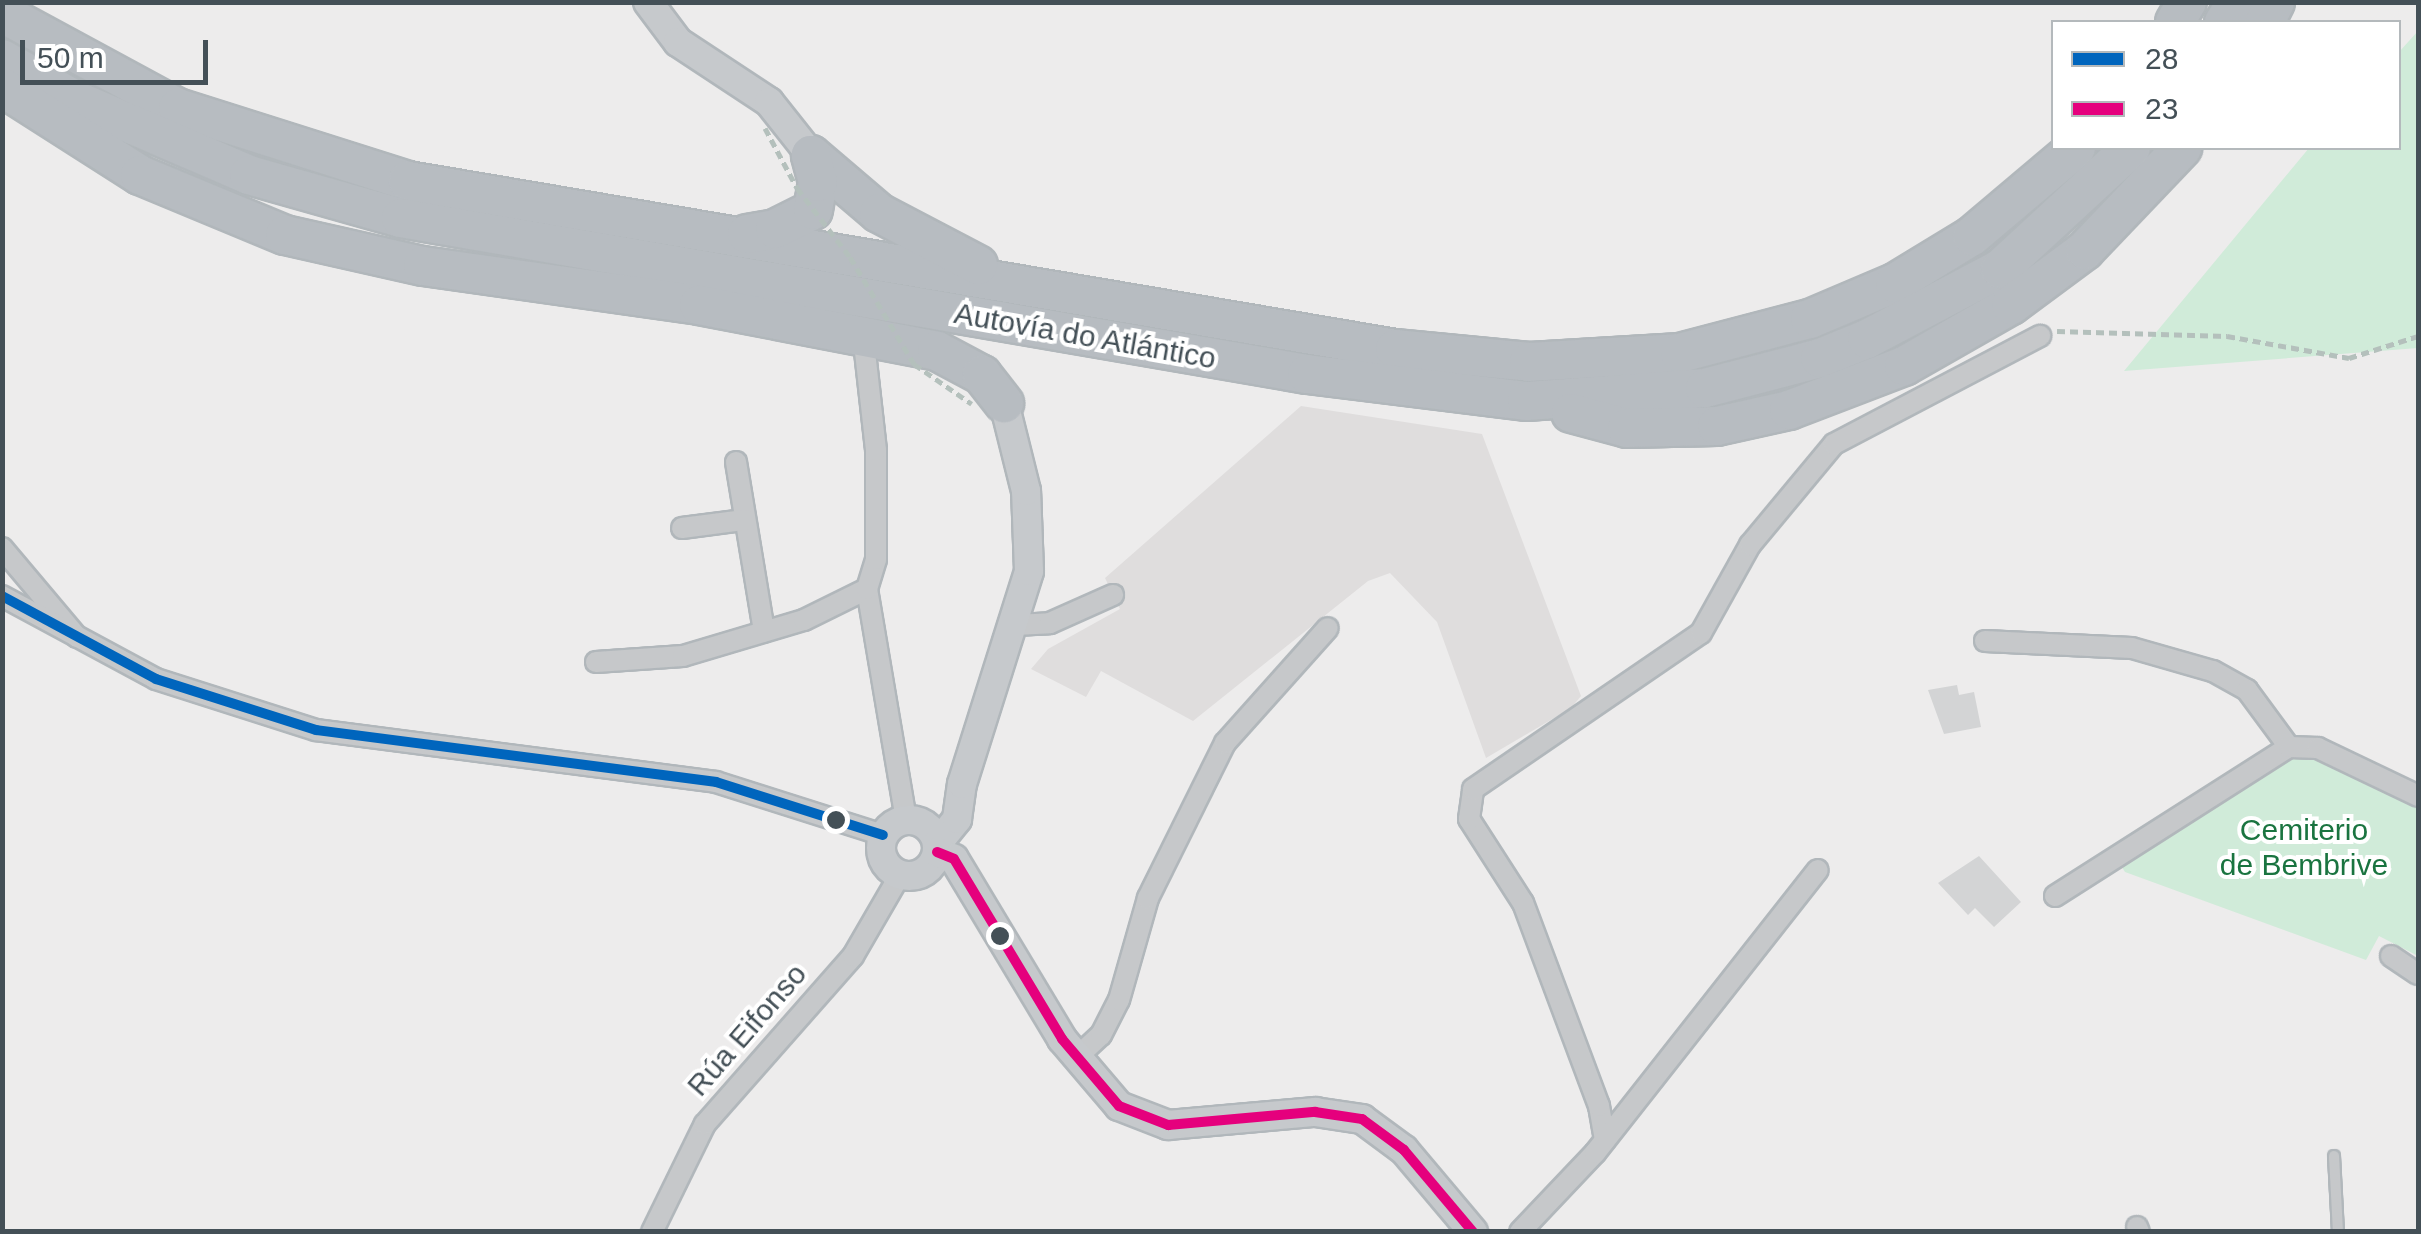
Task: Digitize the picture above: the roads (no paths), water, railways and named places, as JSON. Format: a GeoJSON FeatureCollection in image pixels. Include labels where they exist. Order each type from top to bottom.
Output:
{"type":"FeatureCollection","features":[{"type":"Feature","properties":{"kind":"highway","name":"Autovía do Atlántico"},"geometry":{"type":"LineString","coordinates":[[2,13],[178,108],[267,141],[408,181],[1462,358],[1600,362],[1680,353],[1810,319],[1895,283],[1972,236],[2074,150]]}},
{"type":"Feature","properties":{"kind":"highway","name":"Autovía do Atlántico"},"geometry":{"type":"LineString","coordinates":[[2,59],[74,100],[249,176],[401,218],[1308,374],[1527,401],[1705,388],[1820,358],[2000,269],[2129,150]]}},
{"type":"Feature","properties":{"kind":"highway"},"geometry":{"type":"LineString","coordinates":[[2,87],[65,133],[140,175],[286,235],[423,266],[863,334],[937,352],[982,375],[988,403]]}},
{"type":"Feature","properties":{"kind":"highway"},"geometry":{"type":"LineString","coordinates":[[1527,401],[1627,428],[1677,432],[1788,410],[1904,366],[2011,305],[2085,250],[2180,150]]}},
{"type":"Feature","properties":{"kind":"highway"},"geometry":{"type":"LineString","coordinates":[[729,237],[775,229],[813,210],[818,182],[811,155]]}},
{"type":"Feature","properties":{"kind":"highway"},"geometry":{"type":"LineString","coordinates":[[811,155],[916,237],[1025,287]]}},
{"type":"Feature","properties":{"kind":"street"},"geometry":{"type":"LineString","coordinates":[[648,2],[678,42],[768,102],[811,155]]}},
{"type":"Feature","properties":{"kind":"street"},"geometry":{"type":"LineString","coordinates":[[863,334],[876,450],[876,559],[868,589],[901,825],[923,861],[977,904],[1076,1058],[1106,1095],[1149,1122],[1202,1124],[1315,1112],[1362,1119],[1404,1150],[1473,1232]]}},
{"type":"Feature","properties":{"kind":"street"},"geometry":{"type":"LineString","coordinates":[[1605,1140],[1600,1106],[1523,903],[1469,819],[1473,789],[1700,634],[1750,546],[1834,444],[2040,336]]}},
{"type":"Feature","properties":{"kind":"street"},"geometry":{"type":"LineString","coordinates":[[923,861],[957,819],[962,784],[1029,571],[1030,518],[988,403]]}},
{"type":"Feature","properties":{"kind":"street"},"geometry":{"type":"LineString","coordinates":[[736,462],[764,632]]}},
{"type":"Feature","properties":{"kind":"street"},"geometry":{"type":"LineString","coordinates":[[682,528],[744,520]]}},
{"type":"Feature","properties":{"kind":"street"},"geometry":{"type":"LineString","coordinates":[[2,548],[85,646]]}},
{"type":"Feature","properties":{"kind":"street"},"geometry":{"type":"LineString","coordinates":[[596,662],[683,656],[764,632],[868,589]]}},
{"type":"Feature","properties":{"kind":"street"},"geometry":{"type":"LineString","coordinates":[[2,596],[85,646],[156,679],[316,730],[716,782],[901,825]]}},
{"type":"Feature","properties":{"kind":"street"},"geometry":{"type":"LineString","coordinates":[[1015,625],[1050,624],[1113,596]]}},
{"type":"Feature","properties":{"kind":"street"},"geometry":{"type":"LineString","coordinates":[[1076,1058],[1101,1035],[1119,1000],[1148,898],[1224,743],[1328,628]]}},
{"type":"Feature","properties":{"kind":"street"},"geometry":{"type":"LineString","coordinates":[[1985,641],[2132,648],[2214,671],[2247,690],[2289,747]]}},
{"type":"Feature","properties":{"kind":"street"},"geometry":{"type":"LineString","coordinates":[[2055,896],[2289,747],[2318,748],[2418,796]]}},
{"type":"Feature","properties":{"kind":"street"},"geometry":{"type":"LineString","coordinates":[[923,861],[882,859],[901,825],[962,784]]}},
{"type":"Feature","properties":{"kind":"street","name":"Rúa Eifonso"},"geometry":{"type":"LineString","coordinates":[[652,1232],[705,1124],[852,956],[923,861]]}},
{"type":"Feature","properties":{"kind":"street"},"geometry":{"type":"LineString","coordinates":[[1520,1232],[1605,1140],[1818,870]]}},
{"type":"Feature","properties":{"kind":"street"},"geometry":{"type":"LineString","coordinates":[[2391,956],[2418,974]]}},
{"type":"Feature","properties":{"kind":"lane"},"geometry":{"type":"LineString","coordinates":[[2334,1156],[2338,1232]]}},
{"type":"Feature","properties":{"kind":"park label","name":"Cemiterio de Bembrive"},"geometry":{"type":"Point","coordinates":[2304,847]}}]}
